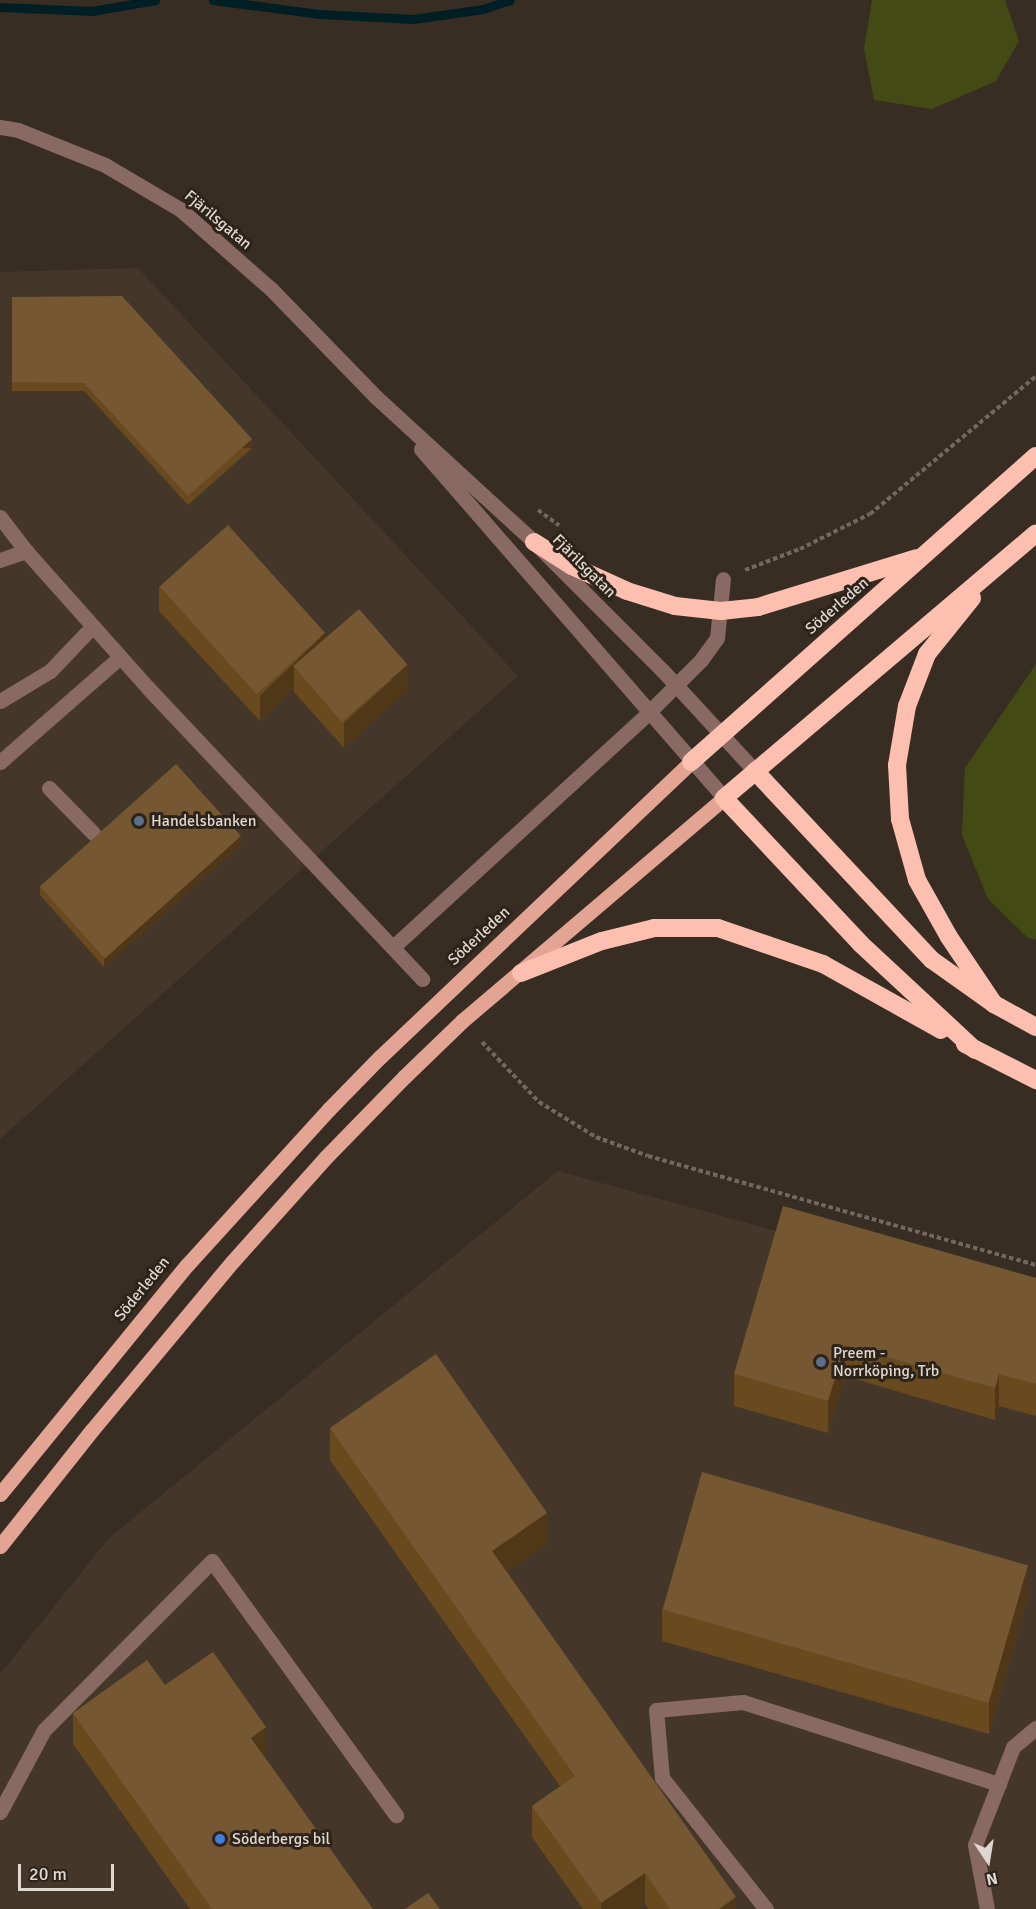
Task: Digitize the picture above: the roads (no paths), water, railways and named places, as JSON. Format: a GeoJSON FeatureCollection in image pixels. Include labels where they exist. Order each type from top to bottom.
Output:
{"type":"FeatureCollection","features":[{"type":"Feature","properties":{"kind":"highway","name":"Söderleden"},"geometry":{"type":"LineString","coordinates":[[691,762],[1036,456]]}},
{"type":"Feature","properties":{"kind":"highway"},"geometry":{"type":"LineString","coordinates":[[975,1050],[861,945],[724,798],[1036,533]]}},
{"type":"Feature","properties":{"kind":"highway"},"geometry":{"type":"LineString","coordinates":[[534,542],[572,566],[627,591],[675,606],[721,611],[758,607],[924,556]]}},
{"type":"Feature","properties":{"kind":"highway"},"geometry":{"type":"LineString","coordinates":[[994,1004],[949,938],[917,880],[900,819],[897,765],[907,706],[927,654],[997,566]]}},
{"type":"Feature","properties":{"kind":"highway"},"geometry":{"type":"LineString","coordinates":[[755,771],[932,960],[994,1004],[1036,1027]]}},
{"type":"Feature","properties":{"kind":"highway"},"geometry":{"type":"LineString","coordinates":[[521,973],[602,941],[654,928],[718,928],[823,964],[975,1050],[1036,1080]]}},
{"type":"Feature","properties":{"kind":"main road","name":"Söderleden"},"geometry":{"type":"LineString","coordinates":[[0,1494],[187,1265],[329,1108],[388,1048],[691,762]]}},
{"type":"Feature","properties":{"kind":"main road"},"geometry":{"type":"LineString","coordinates":[[0,1546],[92,1430],[217,1280],[318,1166],[462,1021],[724,798]]}},
{"type":"Feature","properties":{"kind":"street","name":"Fjärilsgatan"},"geometry":{"type":"LineString","coordinates":[[0,127],[18,130],[105,165],[182,210],[271,289],[376,397],[534,542],[755,771]]}},
{"type":"Feature","properties":{"kind":"street","name":"Fjärilsgatan"},"geometry":{"type":"LineString","coordinates":[[376,397],[724,798]]}},
{"type":"Feature","properties":{"kind":"street"},"geometry":{"type":"LineString","coordinates":[[0,517],[26,551],[148,688],[422,979]]}},
{"type":"Feature","properties":{"kind":"street"},"geometry":{"type":"LineString","coordinates":[[0,560],[26,551]]}},
{"type":"Feature","properties":{"kind":"street"},"geometry":{"type":"LineString","coordinates":[[393,947],[648,713],[701,660],[717,638],[723,579]]}},
{"type":"Feature","properties":{"kind":"street"},"geometry":{"type":"LineString","coordinates":[[0,700],[50,671],[93,626]]}},
{"type":"Feature","properties":{"kind":"street"},"geometry":{"type":"LineString","coordinates":[[0,762],[120,657]]}},
{"type":"Feature","properties":{"kind":"street"},"geometry":{"type":"LineString","coordinates":[[49,788],[93,833]]}},
{"type":"Feature","properties":{"kind":"street"},"geometry":{"type":"LineString","coordinates":[[0,1812],[44,1730],[212,1562],[396,1815]]}},
{"type":"Feature","properties":{"kind":"street"},"geometry":{"type":"LineString","coordinates":[[766,1909],[662,1778],[656,1710],[743,1702],[999,1784]]}},
{"type":"Feature","properties":{"kind":"street"},"geometry":{"type":"LineString","coordinates":[[987,1909],[975,1845],[1014,1747],[1036,1728]]}},
{"type":"Feature","properties":{"kind":"waterway"},"geometry":{"type":"LineString","coordinates":[[0,7],[92,11],[155,0]]}},
{"type":"Feature","properties":{"kind":"waterway"},"geometry":{"type":"LineString","coordinates":[[213,0],[320,14],[413,19],[483,9],[510,0]]}},
{"type":"Feature","properties":{"kind":"place","name":"Handelsbanken"},"geometry":{"type":"Point","coordinates":[139,821]}},
{"type":"Feature","properties":{"kind":"place","name":"Preem - Norrköping, Trb"},"geometry":{"type":"Point","coordinates":[821,1362]}},
{"type":"Feature","properties":{"kind":"place","name":"Söderbergs bil"},"geometry":{"type":"Point","coordinates":[220,1839]}}]}
